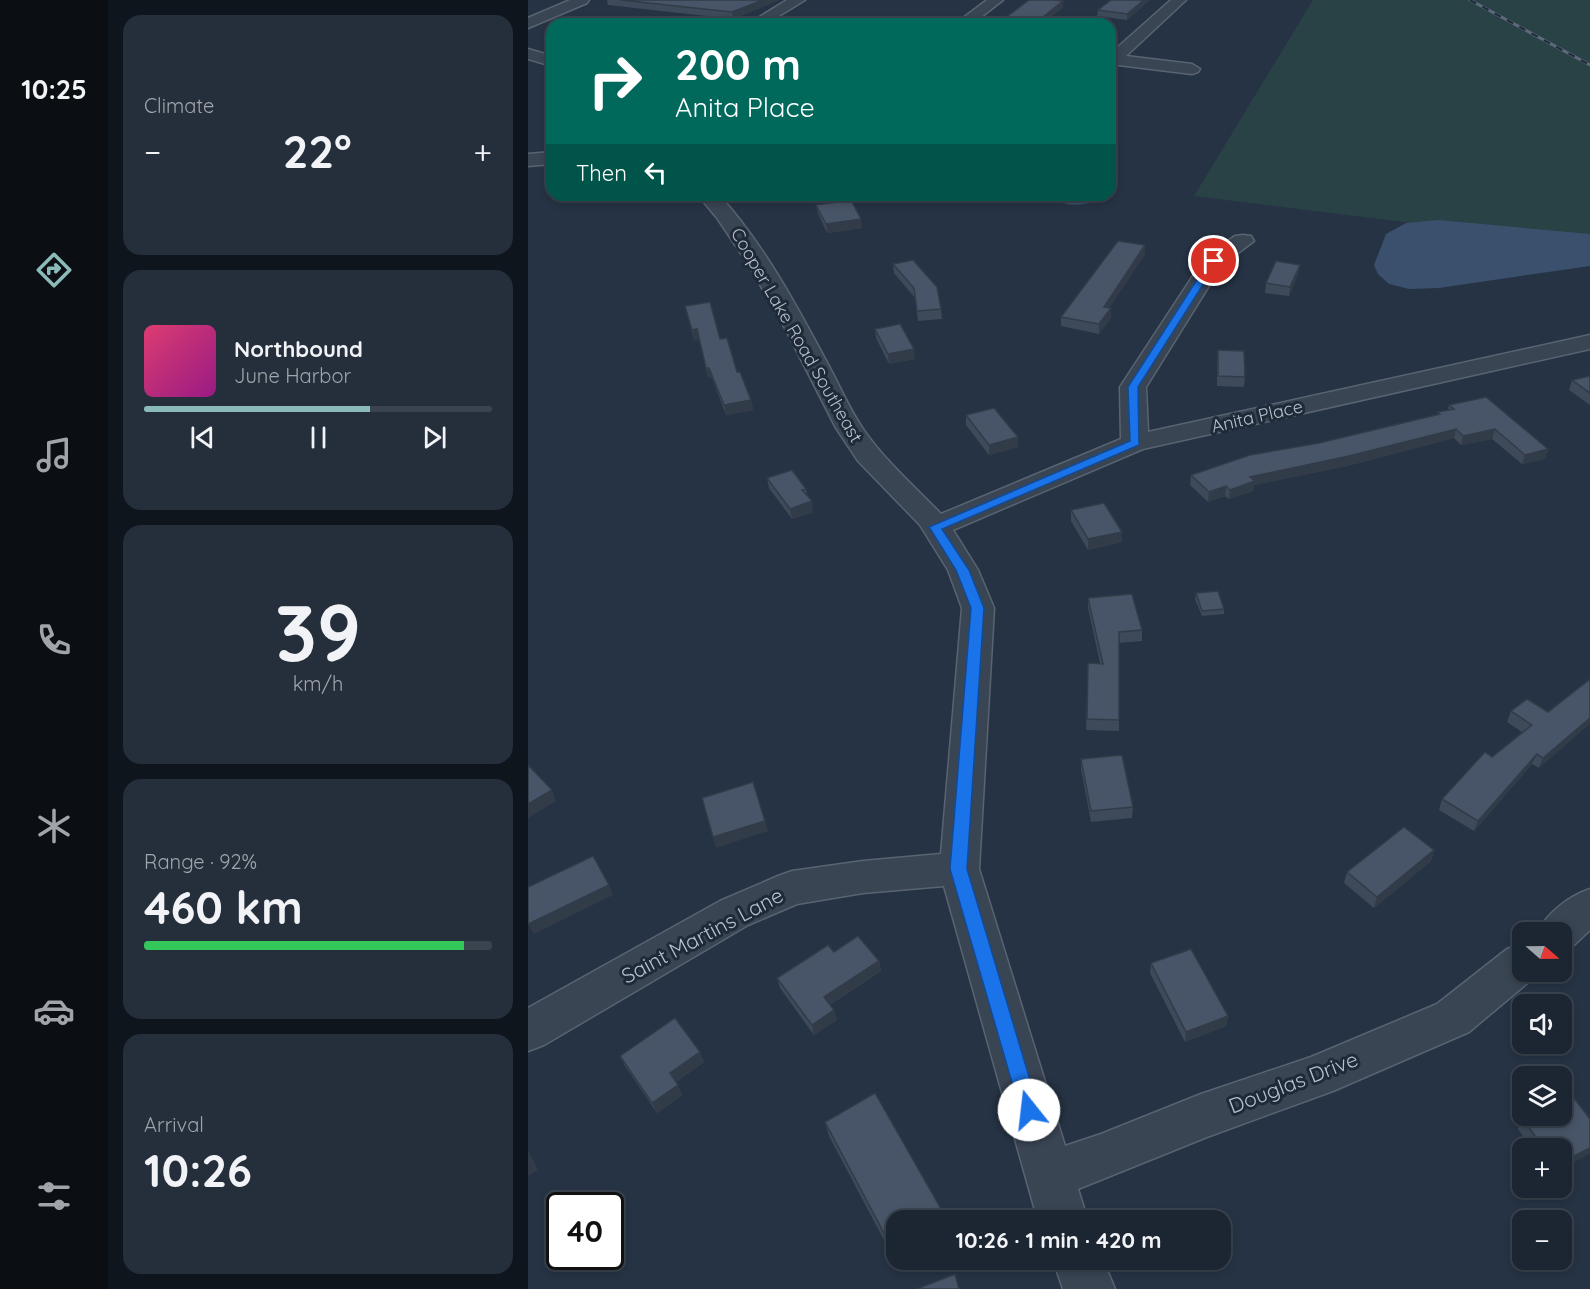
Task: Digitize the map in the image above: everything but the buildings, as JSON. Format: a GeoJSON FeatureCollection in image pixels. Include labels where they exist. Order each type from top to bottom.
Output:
{"type":"FeatureCollection","features":[{"type":"Feature","properties":{"kind":"street"},"geometry":{"type":"LineString","coordinates":[[528,24],[582,0]]}},
{"type":"Feature","properties":{"kind":"street"},"geometry":{"type":"LineString","coordinates":[[766,18],[798,0]]}},
{"type":"Feature","properties":{"kind":"street"},"geometry":{"type":"LineString","coordinates":[[970,18],[996,0]]}},
{"type":"Feature","properties":{"kind":"street"},"geometry":{"type":"LineString","coordinates":[[1116,55],[1179,0]]}},
{"type":"Feature","properties":{"kind":"street"},"geometry":{"type":"LineString","coordinates":[[528,54],[546,59]]}},
{"type":"Feature","properties":{"kind":"street"},"geometry":{"type":"LineString","coordinates":[[1116,60],[1192,69]]}},
{"type":"Feature","properties":{"kind":"street"},"geometry":{"type":"LineString","coordinates":[[528,160],[546,158]]}},
{"type":"Feature","properties":{"kind":"street","name":"Cooper Lake Road Southeast"},"geometry":{"type":"LineString","coordinates":[[713,201],[725,214],[761,267],[798,330],[849,428],[868,454],[935,527],[963,570],[978,608],[959,869],[1060,1210]]}},
{"type":"Feature","properties":{"kind":"street"},"geometry":{"type":"LineString","coordinates":[[1135,443],[1133,387],[1214,261],[1243,241]]}},
{"type":"Feature","properties":{"kind":"street","name":"Anita Place"},"geometry":{"type":"LineString","coordinates":[[935,527],[1135,443],[1590,342]]}},
{"type":"Feature","properties":{"kind":"street","name":"Saint Martins Lane"},"geometry":{"type":"LineString","coordinates":[[528,1031],[734,913],[792,888],[863,877],[959,869]]}},
{"type":"Feature","properties":{"kind":"street"},"geometry":{"type":"LineString","coordinates":[[1571,922],[1590,906]]}},
{"type":"Feature","properties":{"kind":"street","name":"Douglas Drive"},"geometry":{"type":"LineString","coordinates":[[1049,1175],[1101,1158],[1201,1117],[1317,1076],[1453,1018],[1512,970]]}},
{"type":"Feature","properties":{"kind":"street"},"geometry":{"type":"LineString","coordinates":[[1082,1270],[1089,1289]]}},
{"type":"Feature","properties":{"kind":"green space"},"geometry":{"type":"Polygon","coordinates":[[[1313,0],[1590,0],[1590,245],[1194,196],[1313,0]]]}},
{"type":"Feature","properties":{"kind":"water"},"geometry":{"type":"Polygon","coordinates":[[[1061,201],[1096,201],[1080,205],[1061,201]]]}},
{"type":"Feature","properties":{"kind":"water"},"geometry":{"type":"Polygon","coordinates":[[[1438,220],[1590,234],[1590,266],[1439,288],[1409,289],[1389,284],[1378,274],[1374,265],[1386,234],[1406,223],[1438,220]]]}},
{"type":"Feature","properties":{"kind":"railway"},"geometry":{"type":"LineString","coordinates":[[1470,0],[1590,65]]}},
{"type":"Feature","properties":{"kind":"route"},"geometry":{"type":"LineString","coordinates":[[1029,1110],[959,869],[978,608],[963,570],[935,527],[1135,443],[1133,387],[1214,261]]}}]}
